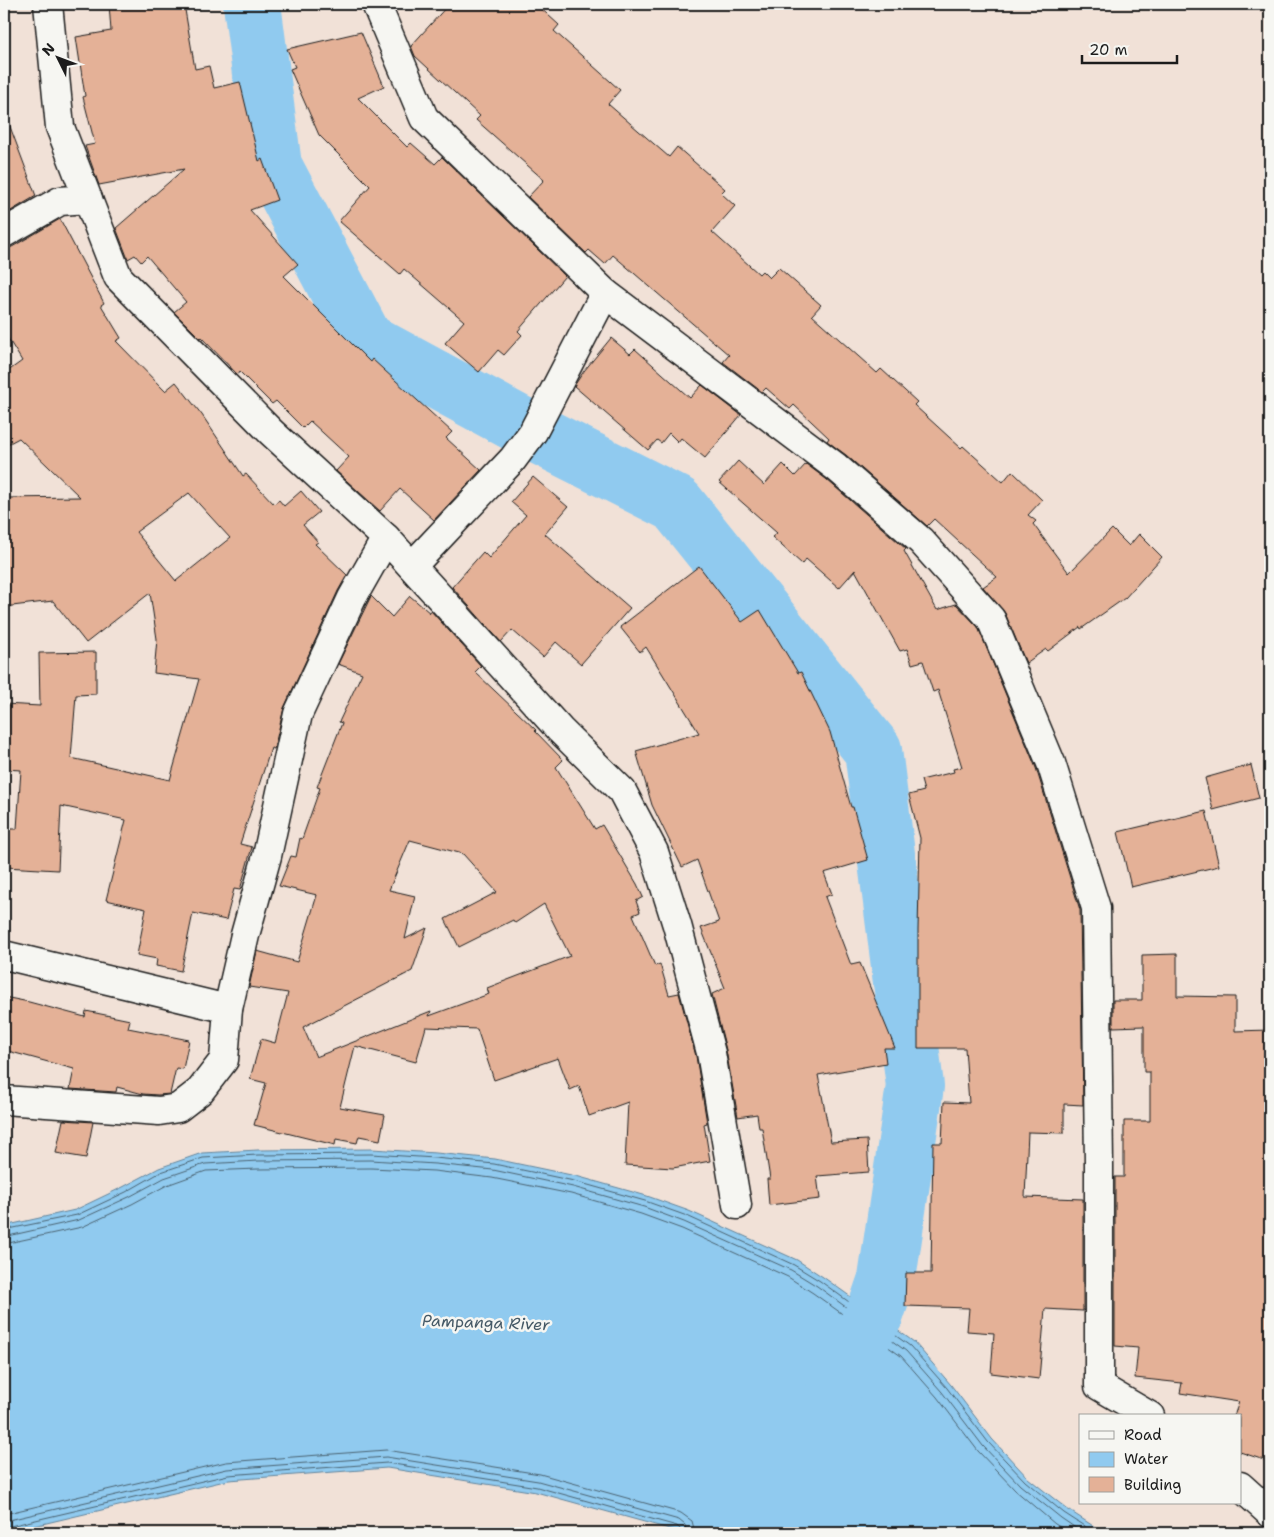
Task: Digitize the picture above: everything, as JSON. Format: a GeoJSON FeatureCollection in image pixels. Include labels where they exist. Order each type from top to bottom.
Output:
{"type":"FeatureCollection","features":[{"type":"Feature","properties":{"kind":"street"},"geometry":{"type":"LineString","coordinates":[[48,4],[60,127],[118,277],[270,432],[386,538],[560,730],[622,791],[654,852],[677,925],[711,1053],[737,1205]]}},
{"type":"Feature","properties":{"kind":"street"},"geometry":{"type":"LineString","coordinates":[[376,4],[424,118],[605,293],[836,467],[921,540],[991,619],[1051,763],[1096,908],[1099,1386],[1147,1414]]}},
{"type":"Feature","properties":{"kind":"street"},"geometry":{"type":"LineString","coordinates":[[4,233],[60,201],[88,199]]}},
{"type":"Feature","properties":{"kind":"street"},"geometry":{"type":"LineString","coordinates":[[412,566],[513,459],[533,432],[605,293]]}},
{"type":"Feature","properties":{"kind":"street"},"geometry":{"type":"LineString","coordinates":[[4,1100],[159,1111],[178,1108],[200,1091],[224,1060],[228,1009],[245,935],[267,856],[298,714],[352,598],[386,538]]}},
{"type":"Feature","properties":{"kind":"street"},"geometry":{"type":"LineString","coordinates":[[4,955],[228,1009]]}},
{"type":"Feature","properties":{"kind":"street"},"geometry":{"type":"LineString","coordinates":[[1242,1488],[1270,1513]]}},
{"type":"Feature","properties":{"kind":"water","name":"Pampanga River"},"geometry":{"type":"Polygon","coordinates":[[[372,1149],[495,1159],[576,1176],[647,1196],[689,1211],[797,1260],[914,1342],[951,1385],[992,1439],[1028,1478],[1067,1509],[1104,1533],[684,1533],[536,1492],[387,1468],[229,1480],[4,1533],[4,1226],[75,1210],[159,1168],[202,1153],[258,1150],[372,1149]]]}},
{"type":"Feature","properties":{"kind":"building"},"geometry":{"type":"Polygon","coordinates":[[[109,4],[184,4],[195,69],[209,66],[214,88],[240,82],[259,161],[262,159],[277,200],[250,210],[298,264],[284,276],[370,362],[372,359],[452,432],[446,438],[481,470],[434,520],[400,489],[380,511],[336,471],[349,457],[310,421],[303,428],[276,401],[272,404],[240,372],[237,374],[200,338],[174,312],[186,302],[147,256],[141,262],[135,255],[128,259],[116,228],[184,169],[99,185],[85,146],[95,144],[83,97],[85,96],[76,37],[111,31],[109,4]]]}},
{"type":"Feature","properties":{"kind":"building"},"geometry":{"type":"Polygon","coordinates":[[[449,4],[536,4],[559,25],[554,31],[620,90],[608,104],[669,157],[677,147],[725,189],[721,193],[735,206],[712,232],[759,274],[762,271],[769,278],[779,268],[821,305],[812,315],[877,373],[881,369],[917,402],[914,405],[961,448],[963,446],[1003,482],[1012,471],[1042,500],[1028,515],[1036,521],[1033,524],[1069,573],[1112,529],[1129,546],[1139,534],[1162,557],[1125,598],[1081,629],[1080,627],[1048,651],[1046,649],[1026,663],[1005,613],[983,587],[997,577],[934,519],[927,526],[846,455],[827,441],[829,438],[794,405],[790,409],[766,388],[762,392],[723,362],[729,355],[613,255],[605,264],[589,250],[586,253],[528,197],[544,180],[476,120],[480,116],[415,56],[411,46],[449,4]]]}},
{"type":"Feature","properties":{"kind":"building"},"geometry":{"type":"Polygon","coordinates":[[[361,32],[384,86],[358,98],[407,147],[411,143],[435,164],[442,157],[565,276],[518,331],[522,335],[504,355],[498,350],[479,372],[445,343],[464,321],[404,269],[400,274],[339,221],[370,186],[319,135],[290,69],[295,67],[287,49],[361,32]]]}},
{"type":"Feature","properties":{"kind":"building"},"geometry":{"type":"Polygon","coordinates":[[[6,116],[36,196],[4,215],[4,117],[6,116]]]}},
{"type":"Feature","properties":{"kind":"building"},"geometry":{"type":"Polygon","coordinates":[[[60,219],[104,303],[101,305],[121,338],[116,341],[165,391],[176,382],[202,415],[243,476],[246,474],[274,504],[279,500],[284,506],[301,491],[319,512],[303,525],[318,542],[315,544],[347,575],[284,708],[274,749],[271,748],[240,844],[252,847],[240,890],[234,889],[226,920],[193,913],[181,971],[156,966],[157,959],[137,955],[146,909],[106,900],[126,820],[61,806],[58,870],[5,867],[7,829],[17,829],[21,770],[4,769],[4,704],[40,706],[39,653],[96,652],[96,694],[76,695],[71,758],[170,780],[199,679],[154,673],[157,639],[150,593],[86,643],[53,601],[4,607],[4,498],[80,497],[19,438],[4,446],[4,374],[22,361],[4,332],[4,249],[12,247],[60,219]],[[189,493],[136,532],[176,581],[230,538],[189,493]]]}},
{"type":"Feature","properties":{"kind":"building"},"geometry":{"type":"Polygon","coordinates":[[[611,338],[630,354],[635,349],[690,398],[702,385],[741,415],[705,458],[681,438],[678,442],[669,433],[661,443],[657,440],[648,450],[574,386],[611,338]]]}},
{"type":"Feature","properties":{"kind":"building"},"geometry":{"type":"Polygon","coordinates":[[[738,461],[764,485],[783,464],[795,476],[806,464],[826,479],[906,549],[904,551],[937,610],[956,604],[978,627],[1036,768],[1080,910],[1083,1105],[1064,1104],[1064,1133],[1028,1132],[1025,1197],[1083,1199],[1083,1311],[1045,1309],[1039,1379],[991,1373],[994,1333],[967,1331],[969,1308],[905,1306],[906,1273],[931,1273],[933,1143],[942,1143],[944,1102],[969,1103],[965,1048],[918,1048],[920,838],[909,795],[924,791],[921,780],[954,772],[953,769],[962,767],[938,690],[933,692],[923,661],[912,664],[907,649],[900,651],[855,570],[839,588],[806,559],[802,564],[772,537],[777,533],[719,482],[738,461]]]}},
{"type":"Feature","properties":{"kind":"building"},"geometry":{"type":"Polygon","coordinates":[[[533,477],[568,507],[545,534],[630,608],[581,664],[556,642],[543,657],[512,630],[501,642],[452,587],[483,552],[489,558],[526,515],[511,502],[533,477]]]}},
{"type":"Feature","properties":{"kind":"building"},"geometry":{"type":"Polygon","coordinates":[[[699,566],[742,622],[760,610],[798,673],[801,672],[830,732],[868,860],[824,873],[832,894],[825,897],[851,965],[860,963],[895,1048],[884,1048],[886,1063],[818,1075],[831,1142],[867,1140],[869,1172],[817,1176],[820,1199],[769,1205],[767,1179],[770,1179],[762,1128],[759,1128],[757,1114],[738,1117],[726,1050],[712,994],[725,988],[701,928],[719,922],[697,860],[682,867],[652,805],[636,751],[699,733],[646,647],[640,652],[620,627],[699,566]]]}},
{"type":"Feature","properties":{"kind":"building"},"geometry":{"type":"Polygon","coordinates":[[[371,596],[392,617],[410,596],[430,613],[431,611],[481,666],[475,672],[536,730],[563,760],[556,767],[595,829],[602,825],[637,884],[643,897],[636,901],[640,912],[633,915],[655,966],[660,964],[669,995],[679,993],[696,1056],[707,1123],[704,1124],[710,1161],[673,1168],[625,1165],[628,1102],[589,1116],[579,1086],[570,1090],[558,1058],[494,1080],[477,1029],[426,1027],[416,1062],[355,1046],[340,1107],[385,1115],[380,1140],[359,1136],[357,1143],[336,1139],[335,1145],[254,1125],[266,1083],[250,1079],[261,1039],[275,1043],[288,993],[249,987],[257,951],[297,962],[317,895],[279,886],[291,856],[296,857],[300,838],[302,839],[320,788],[317,787],[342,723],[339,722],[362,673],[338,664],[371,596]],[[410,840],[389,890],[415,896],[405,939],[427,928],[412,971],[303,1027],[316,1057],[431,1011],[429,1016],[489,994],[487,988],[570,956],[544,904],[515,923],[513,920],[459,947],[445,919],[497,892],[463,854],[410,840]]]}},
{"type":"Feature","properties":{"kind":"building"},"geometry":{"type":"Polygon","coordinates":[[[1251,765],[1259,798],[1213,810],[1205,778],[1251,765]]]}},
{"type":"Feature","properties":{"kind":"building"},"geometry":{"type":"Polygon","coordinates":[[[1206,811],[1219,866],[1131,887],[1118,832],[1206,811]]]}},
{"type":"Feature","properties":{"kind":"building"},"geometry":{"type":"Polygon","coordinates":[[[1177,954],[1177,996],[1235,997],[1235,1031],[1270,1030],[1270,1462],[1242,1453],[1242,1414],[1235,1414],[1239,1402],[1180,1393],[1182,1383],[1135,1378],[1138,1348],[1115,1346],[1115,1177],[1124,1177],[1124,1121],[1150,1121],[1150,1072],[1144,1072],[1144,1026],[1113,1027],[1113,1000],[1142,1000],[1142,955],[1177,954]]]}},
{"type":"Feature","properties":{"kind":"building"},"geometry":{"type":"Polygon","coordinates":[[[4,997],[85,1017],[86,1011],[130,1020],[128,1028],[189,1040],[183,1069],[176,1068],[170,1094],[143,1094],[117,1087],[116,1092],[70,1089],[74,1069],[4,1050],[4,997]]]}},
{"type":"Feature","properties":{"kind":"building"},"geometry":{"type":"Polygon","coordinates":[[[63,1120],[93,1122],[86,1158],[56,1153],[63,1120]]]}},
{"type":"Feature","properties":{"kind":"waterway"},"geometry":{"type":"LineString","coordinates":[[252,4],[273,166],[365,341],[533,432],[676,504],[873,750],[915,1086],[887,1279],[875,1314],[835,1383]]}}]}
